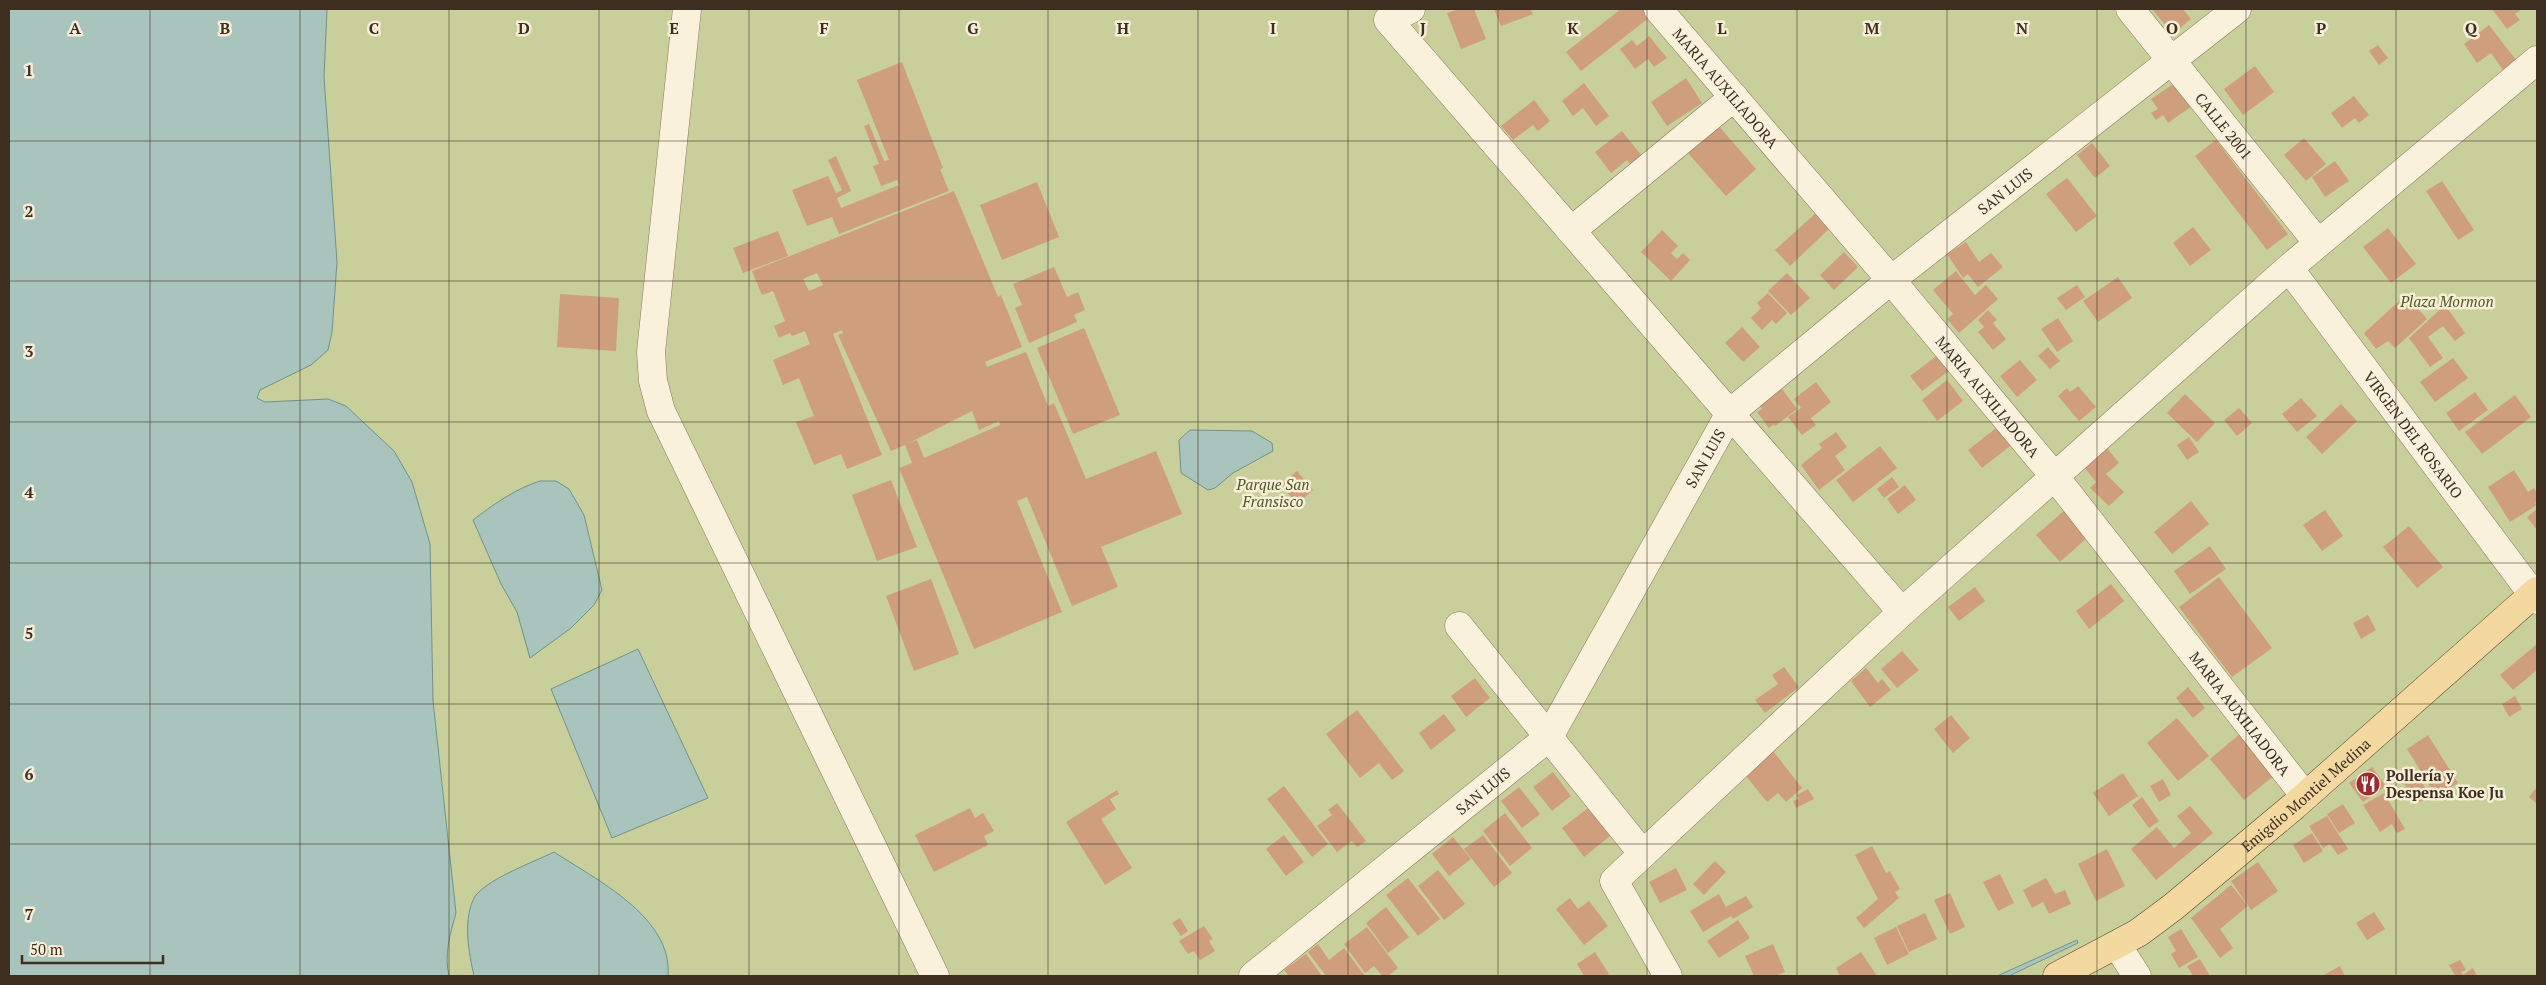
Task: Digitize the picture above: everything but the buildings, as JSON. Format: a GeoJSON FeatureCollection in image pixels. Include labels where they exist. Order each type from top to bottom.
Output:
{"type":"FeatureCollection","features":[{"type":"Feature","properties":{"kind":"main road","name":"Emigdio Montiel Medina"},"geometry":{"type":"LineString","coordinates":[[2058,976],[2117,945],[2148,926],[2173,907],[2305,796],[2536,595]]}},
{"type":"Feature","properties":{"kind":"street"},"geometry":{"type":"LineString","coordinates":[[687,9],[651,352],[653,381],[661,410],[934,974]]}},
{"type":"Feature","properties":{"kind":"street"},"geometry":{"type":"LineString","coordinates":[[1411,9],[1388,20],[1902,612]]}},
{"type":"Feature","properties":{"kind":"street","name":"MARIA AUXILIADORA"},"geometry":{"type":"LineString","coordinates":[[1658,9],[1891,280],[2055,477],[2305,796]]}},
{"type":"Feature","properties":{"kind":"street","name":"CALLE 2001"},"geometry":{"type":"LineString","coordinates":[[2130,9],[2318,243]]}},
{"type":"Feature","properties":{"kind":"street","name":"SAN LUIS"},"geometry":{"type":"LineString","coordinates":[[1253,976],[1549,737],[1730,413],[1891,280],[2237,9]]}},
{"type":"Feature","properties":{"kind":"street"},"geometry":{"type":"LineString","coordinates":[[1668,976],[1614,881],[1639,849],[2289,268],[2537,60]]}},
{"type":"Feature","properties":{"kind":"street"},"geometry":{"type":"LineString","coordinates":[[1571,231],[1734,97]]}},
{"type":"Feature","properties":{"kind":"street","name":"VIRGEN DEL ROSARIO"},"geometry":{"type":"LineString","coordinates":[[2289,268],[2536,595]]}},
{"type":"Feature","properties":{"kind":"street"},"geometry":{"type":"LineString","coordinates":[[1458,626],[1639,849]]}},
{"type":"Feature","properties":{"kind":"street"},"geometry":{"type":"LineString","coordinates":[[2117,945],[2137,976]]}},
{"type":"Feature","properties":{"kind":"green space","name":"Parque San Fransisco"},"geometry":{"type":"Polygon","coordinates":[[[66,9],[2537,9],[2537,976],[217,976],[9,107],[66,9]]]}},
{"type":"Feature","properties":{"kind":"water"},"geometry":{"type":"Polygon","coordinates":[[[9,9],[327,9],[324,77],[337,262],[332,332],[328,350],[311,365],[260,390],[257,398],[265,402],[328,399],[346,406],[394,451],[412,482],[430,544],[433,701],[456,913],[447,952],[449,976],[9,976],[9,9]]]}},
{"type":"Feature","properties":{"kind":"water"},"geometry":{"type":"Polygon","coordinates":[[[1190,430],[1252,431],[1272,443],[1273,451],[1233,473],[1215,488],[1208,490],[1181,473],[1179,440],[1190,430]]]}},
{"type":"Feature","properties":{"kind":"water"},"geometry":{"type":"Polygon","coordinates":[[[540,481],[556,481],[569,489],[584,515],[602,590],[594,605],[571,628],[530,658],[517,612],[501,584],[473,520],[513,493],[540,481]]]}},
{"type":"Feature","properties":{"kind":"water"},"geometry":{"type":"Polygon","coordinates":[[[638,649],[708,798],[612,838],[551,689],[638,649]]]}},
{"type":"Feature","properties":{"kind":"water"},"geometry":{"type":"Polygon","coordinates":[[[554,852],[590,874],[628,902],[645,918],[658,936],[666,955],[668,976],[474,976],[468,928],[468,918],[473,900],[486,886],[497,879],[554,852]]]}},
{"type":"Feature","properties":{"kind":"water"},"geometry":{"type":"Polygon","coordinates":[[[2077,940],[2078,943],[2009,976],[1997,976],[2077,940]]]}},
{"type":"Feature","properties":{"kind":"place","name":"Pollería y Despensa Koe Ju"},"geometry":{"type":"Point","coordinates":[2368,784]}},
{"type":"Feature","properties":{"kind":"park label","name":"Plaza Mormon"},"geometry":{"type":"Point","coordinates":[2447,301]}}]}
